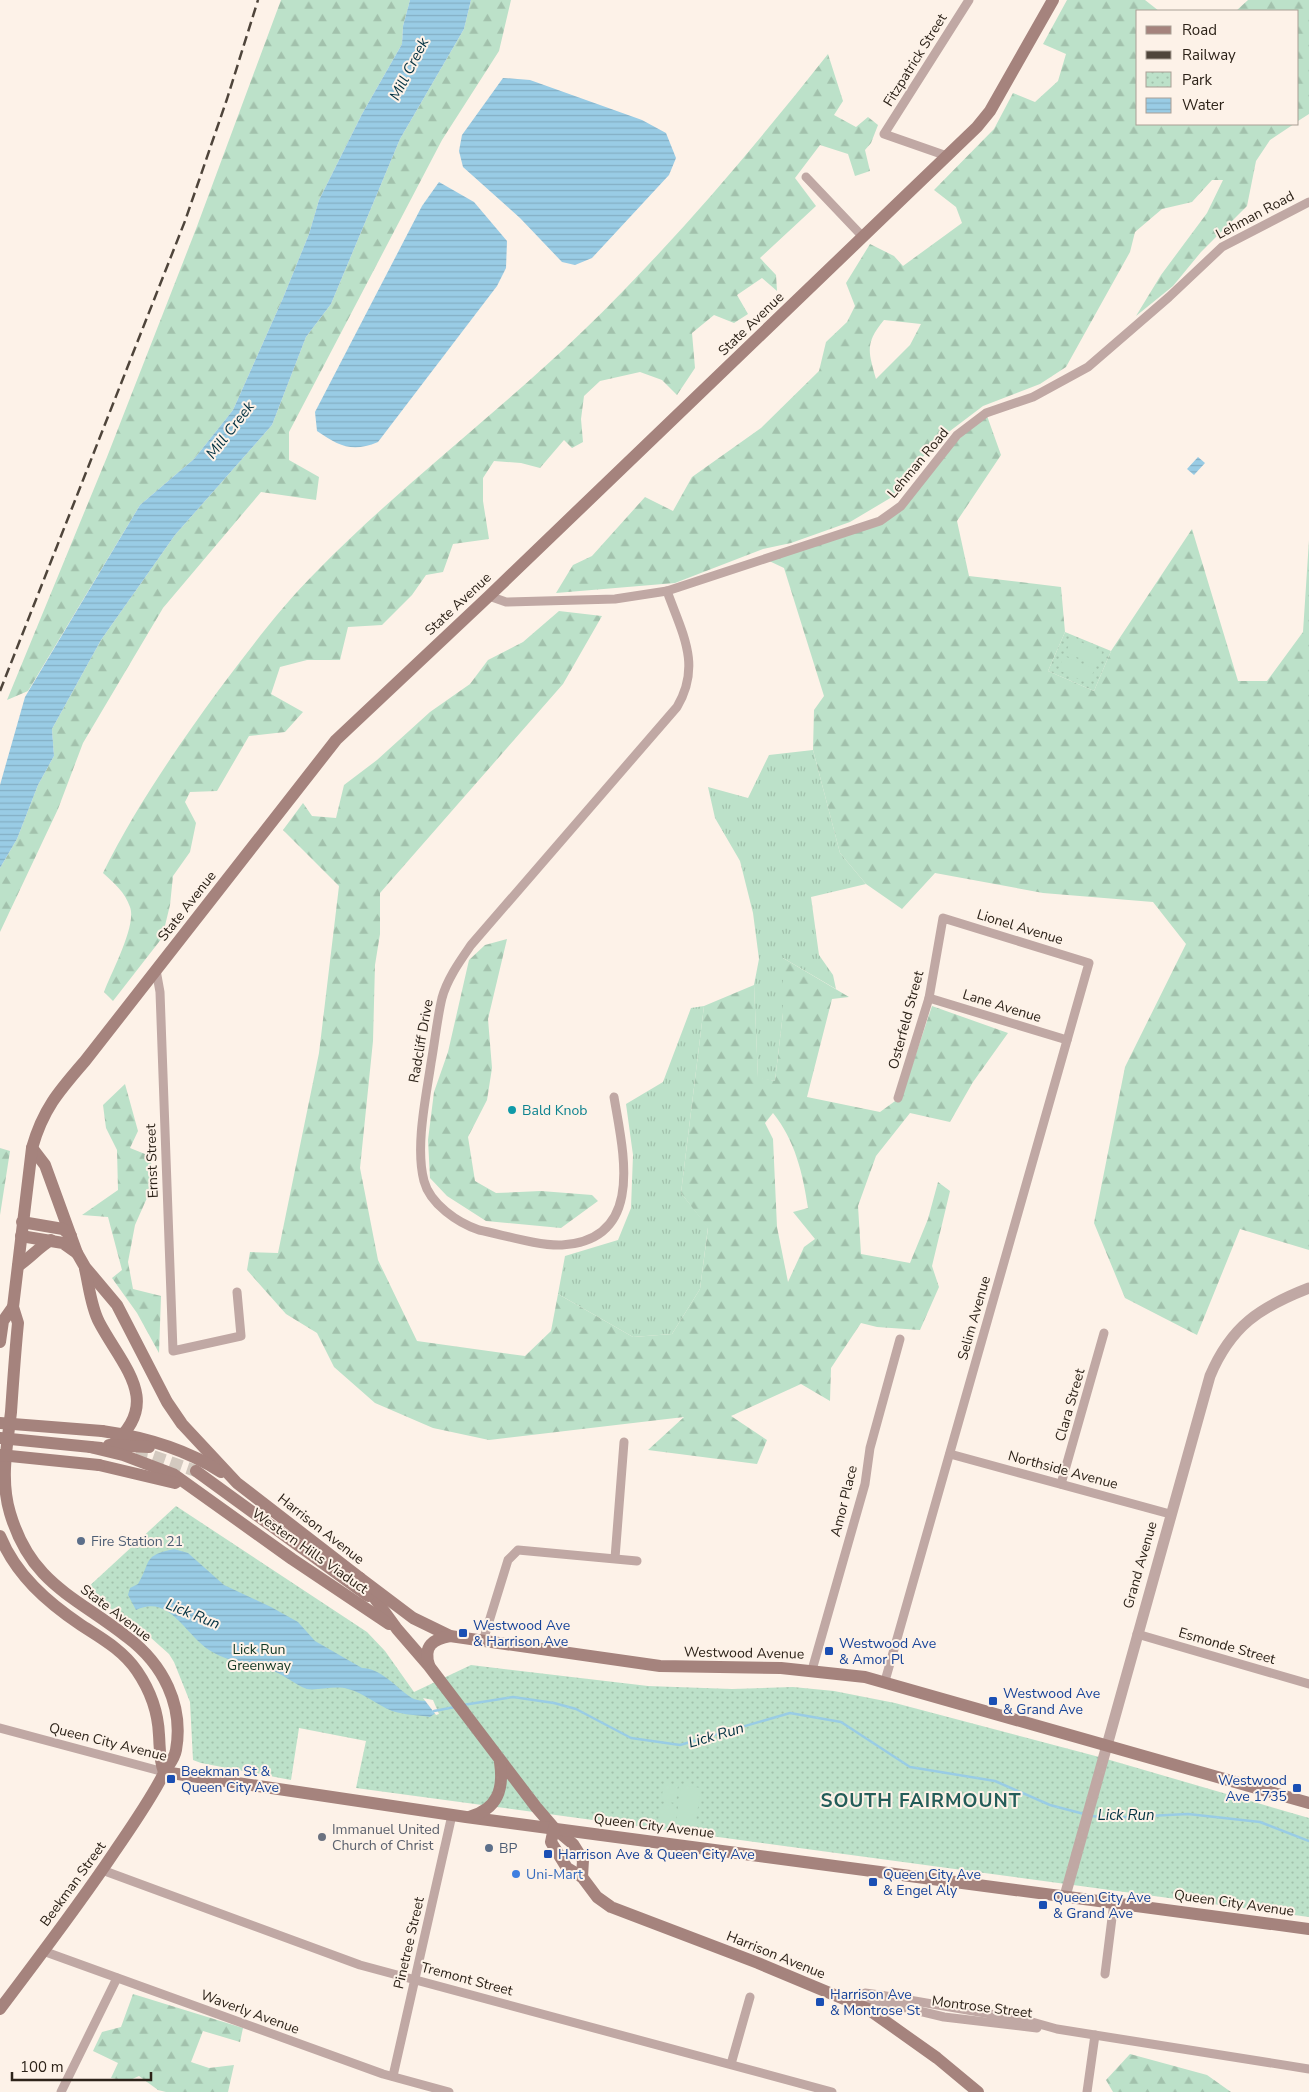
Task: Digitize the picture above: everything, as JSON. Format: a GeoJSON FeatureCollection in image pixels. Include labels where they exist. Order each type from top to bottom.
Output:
{"type":"FeatureCollection","features":[{"type":"Feature","properties":{"kind":"main road","name":"State Avenue"},"geometry":{"type":"LineString","coordinates":[[164,1772],[173,1761],[178,1724],[174,1699],[163,1676],[146,1654],[127,1636],[72,1599],[43,1575],[24,1549],[10,1514],[4,1473],[18,1323],[13,1307],[32,1148],[40,1123],[55,1095],[85,1061],[336,740],[489,596],[977,127],[990,111],[1053,0]]}},
{"type":"Feature","properties":{"kind":"main road","name":"Harrison Avenue"},"geometry":{"type":"LineString","coordinates":[[32,1148],[45,1165],[77,1253],[85,1267],[117,1305],[167,1402],[182,1424],[237,1484],[360,1578],[397,1629],[429,1666],[500,1761],[554,1828],[573,1844],[583,1860],[582,1877]]}},
{"type":"Feature","properties":{"kind":"main road"},"geometry":{"type":"LineString","coordinates":[[22,1222],[63,1229],[71,1236]]}},
{"type":"Feature","properties":{"kind":"main road"},"geometry":{"type":"LineString","coordinates":[[21,1236],[63,1243],[77,1253]]}},
{"type":"Feature","properties":{"kind":"main road"},"geometry":{"type":"LineString","coordinates":[[18,1266],[29,1259],[37,1248],[51,1240]]}},
{"type":"Feature","properties":{"kind":"main road"},"geometry":{"type":"LineString","coordinates":[[0,1439],[83,1446],[107,1446],[125,1434],[137,1410],[139,1401],[134,1385],[97,1319],[85,1267]]}},
{"type":"Feature","properties":{"kind":"main road","name":"State Avenue"},"geometry":{"type":"LineString","coordinates":[[0,1342],[2,1321],[13,1307]]}},
{"type":"Feature","properties":{"kind":"main road"},"geometry":{"type":"LineString","coordinates":[[0,1424],[125,1434],[191,1456],[237,1484]]}},
{"type":"Feature","properties":{"kind":"main road"},"geometry":{"type":"LineString","coordinates":[[0,1439],[179,1451]]}},
{"type":"Feature","properties":{"kind":"main road"},"geometry":{"type":"LineString","coordinates":[[83,1446],[123,1455],[155,1466],[187,1485]]}},
{"type":"Feature","properties":{"kind":"main road"},"geometry":{"type":"LineString","coordinates":[[0,1455],[99,1465],[143,1473],[187,1485]]}},
{"type":"Feature","properties":{"kind":"main road"},"geometry":{"type":"LineString","coordinates":[[196,1471],[378,1604]]}},
{"type":"Feature","properties":{"kind":"main road","name":"Western Hills Viaduct"},"geometry":{"type":"LineString","coordinates":[[187,1485],[207,1497],[292,1559],[397,1629]]}},
{"type":"Feature","properties":{"kind":"main road","name":"State Avenue"},"geometry":{"type":"LineString","coordinates":[[0,1536],[12,1562],[31,1585],[56,1607],[122,1654],[138,1672],[156,1711],[160,1736],[159,1758],[164,1772]]}},
{"type":"Feature","properties":{"kind":"main road","name":"Westwood Avenue"},"geometry":{"type":"LineString","coordinates":[[360,1578],[413,1618],[450,1636],[660,1666],[812,1670],[885,1681],[1309,1803]]}},
{"type":"Feature","properties":{"kind":"main road"},"geometry":{"type":"LineString","coordinates":[[429,1666],[425,1655],[429,1645],[436,1638],[450,1636]]}},
{"type":"Feature","properties":{"kind":"main road"},"geometry":{"type":"LineString","coordinates":[[466,1817],[487,1809],[498,1798],[502,1781],[500,1761]]}},
{"type":"Feature","properties":{"kind":"main road","name":"Queen City Avenue"},"geometry":{"type":"LineString","coordinates":[[164,1772],[466,1817],[1309,1928]]}},
{"type":"Feature","properties":{"kind":"main road","name":"Beekman Street"},"geometry":{"type":"LineString","coordinates":[[0,2009],[102,1870],[150,1798],[164,1772]]}},
{"type":"Feature","properties":{"kind":"main road","name":"Harrison Avenue"},"geometry":{"type":"LineString","coordinates":[[554,1828],[551,1842],[567,1868],[582,1877],[597,1897],[624,1913],[868,2009],[898,2029],[978,2092]]}},
{"type":"Feature","properties":{"kind":"street","name":"Fitzpatrick Street"},"geometry":{"type":"LineString","coordinates":[[946,156],[884,134],[969,0]]}},
{"type":"Feature","properties":{"kind":"street"},"geometry":{"type":"LineString","coordinates":[[806,177],[863,236]]}},
{"type":"Feature","properties":{"kind":"street","name":"Lehman Road"},"geometry":{"type":"LineString","coordinates":[[489,596],[506,602],[545,601],[615,599],[667,591],[861,528],[891,515],[901,506],[957,435],[986,413],[1033,397],[1088,367],[1169,297],[1222,246],[1309,202]]}},
{"type":"Feature","properties":{"kind":"street","name":"Radcliff Drive"},"geometry":{"type":"LineString","coordinates":[[614,1097],[623,1154],[625,1190],[613,1219],[603,1231],[590,1237],[562,1245],[466,1226],[444,1210],[424,1182],[421,1160],[423,1114],[442,998],[452,974],[471,945],[677,707],[684,695],[690,669],[690,656],[667,591]]}},
{"type":"Feature","properties":{"kind":"street","name":"Lionel Avenue"},"geometry":{"type":"LineString","coordinates":[[943,918],[1089,963]]}},
{"type":"Feature","properties":{"kind":"street","name":"Osterfeld Street"},"geometry":{"type":"LineString","coordinates":[[898,1098],[929,998],[943,918]]}},
{"type":"Feature","properties":{"kind":"street","name":"Selim Avenue"},"geometry":{"type":"LineString","coordinates":[[885,1681],[1089,963]]}},
{"type":"Feature","properties":{"kind":"street","name":"Ernst Street"},"geometry":{"type":"LineString","coordinates":[[156,970],[160,992],[173,1351],[242,1336],[237,1292]]}},
{"type":"Feature","properties":{"kind":"street","name":"Lane Avenue"},"geometry":{"type":"LineString","coordinates":[[929,998],[1067,1040]]}},
{"type":"Feature","properties":{"kind":"street","name":"Grand Avenue"},"geometry":{"type":"LineString","coordinates":[[1065,1896],[1136,1634],[1210,1376],[1221,1352],[1238,1329],[1252,1317],[1282,1299],[1309,1288]]}},
{"type":"Feature","properties":{"kind":"street","name":"Clara Street"},"geometry":{"type":"LineString","coordinates":[[1061,1484],[1104,1333]]}},
{"type":"Feature","properties":{"kind":"street","name":"Amor Place"},"geometry":{"type":"LineString","coordinates":[[812,1670],[865,1484],[870,1448],[900,1339]]}},
{"type":"Feature","properties":{"kind":"street"},"geometry":{"type":"LineString","coordinates":[[615,1558],[624,1442]]}},
{"type":"Feature","properties":{"kind":"street","name":"Northside Avenue"},"geometry":{"type":"LineString","coordinates":[[950,1454],[1170,1514]]}},
{"type":"Feature","properties":{"kind":"street"},"geometry":{"type":"LineString","coordinates":[[483,1641],[508,1560],[514,1552],[523,1550],[637,1561]]}},
{"type":"Feature","properties":{"kind":"street","name":"Esmonde Street"},"geometry":{"type":"LineString","coordinates":[[1136,1634],[1309,1684]]}},
{"type":"Feature","properties":{"kind":"street","name":"Queen City Avenue"},"geometry":{"type":"LineString","coordinates":[[0,1728],[164,1772]]}},
{"type":"Feature","properties":{"kind":"street","name":"Pinetree Street"},"geometry":{"type":"LineString","coordinates":[[393,2076],[452,1815]]}},
{"type":"Feature","properties":{"kind":"street","name":"Tremont Street"},"geometry":{"type":"LineString","coordinates":[[102,1870],[332,1956],[832,2092]]}},
{"type":"Feature","properties":{"kind":"street"},"geometry":{"type":"LineString","coordinates":[[1105,1974],[1114,1902]]}},
{"type":"Feature","properties":{"kind":"street","name":"Waverly Avenue"},"geometry":{"type":"LineString","coordinates":[[43,1951],[393,2076],[448,2092]]}},
{"type":"Feature","properties":{"kind":"street"},"geometry":{"type":"LineString","coordinates":[[61,2092],[117,1978]]}},
{"type":"Feature","properties":{"kind":"street","name":"Montrose Street"},"geometry":{"type":"LineString","coordinates":[[849,2000],[864,1993],[880,1995],[1025,2020],[1057,2029],[1309,2069]]}},
{"type":"Feature","properties":{"kind":"street"},"geometry":{"type":"LineString","coordinates":[[731,2064],[750,1997]]}},
{"type":"Feature","properties":{"kind":"street"},"geometry":{"type":"LineString","coordinates":[[1087,2092],[1096,2035]]}},
{"type":"Feature","properties":{"kind":"green space"},"geometry":{"type":"Polygon","coordinates":[[[281,0],[410,0],[403,26],[402,44],[362,114],[319,200],[309,234],[283,298],[233,410],[194,459],[140,505],[28,691],[7,700],[107,457],[196,229],[281,0]]]}},
{"type":"Feature","properties":{"kind":"green space"},"geometry":{"type":"Polygon","coordinates":[[[471,0],[511,0],[499,51],[442,140],[289,432],[289,460],[319,477],[316,500],[261,492],[163,608],[83,743],[58,809],[0,932],[0,868],[17,839],[38,785],[54,756],[52,729],[101,640],[175,535],[272,425],[306,337],[331,304],[400,139],[464,29],[471,0]]]}},
{"type":"Feature","properties":{"kind":"green space"},"geometry":{"type":"Polygon","coordinates":[[[1067,0],[1145,0],[1158,10],[1136,10],[1136,125],[1292,125],[1270,140],[1256,161],[1247,206],[1201,252],[1173,286],[1136,316],[1161,275],[1207,213],[1223,180],[1212,180],[1192,202],[1162,209],[1135,232],[1130,252],[1066,367],[1040,384],[983,406],[950,431],[926,453],[892,497],[850,522],[791,543],[763,549],[675,583],[556,593],[573,565],[592,556],[645,497],[673,511],[692,477],[761,428],[819,371],[826,342],[847,322],[855,306],[846,283],[870,244],[894,256],[903,266],[962,223],[956,207],[934,190],[994,129],[1013,93],[1035,102],[1058,81],[1066,54],[1043,44],[1067,0]],[[884,320],[871,341],[870,348],[876,379],[910,345],[921,324],[884,320]]]}},
{"type":"Feature","properties":{"kind":"green space"},"geometry":{"type":"Polygon","coordinates":[[[1248,0],[1309,0],[1309,114],[1299,120],[1299,10],[1237,10],[1248,0]]]}},
{"type":"Feature","properties":{"kind":"green space"},"geometry":{"type":"Polygon","coordinates":[[[828,54],[843,101],[834,115],[856,127],[868,117],[878,125],[871,143],[865,150],[870,171],[855,176],[848,154],[820,145],[795,178],[816,206],[760,258],[776,275],[777,291],[762,278],[737,295],[748,314],[734,323],[714,315],[692,333],[695,368],[677,395],[662,380],[640,372],[600,381],[584,396],[581,419],[583,442],[572,448],[564,440],[540,468],[521,463],[494,461],[483,478],[483,501],[489,539],[453,544],[443,572],[426,575],[412,595],[382,625],[348,627],[340,660],[307,660],[280,667],[271,694],[303,712],[285,732],[249,736],[217,791],[190,792],[185,802],[196,823],[190,852],[173,876],[170,905],[162,938],[113,1001],[104,992],[127,937],[131,915],[130,907],[119,888],[103,873],[115,849],[157,779],[218,691],[277,615],[348,540],[550,362],[648,265],[741,161],[828,54]]]}},
{"type":"Feature","properties":{"kind":"green space"},"geometry":{"type":"Polygon","coordinates":[[[986,413],[1001,455],[957,521],[969,576],[1061,587],[1065,632],[1048,671],[1094,691],[1111,651],[1192,529],[1238,681],[1267,681],[1303,632],[1309,540],[1309,1250],[1240,1229],[1197,1335],[1125,1298],[1094,1223],[1125,1067],[1186,944],[1153,902],[1043,893],[935,873],[902,909],[866,884],[840,853],[813,750],[814,710],[824,696],[784,568],[767,560],[891,515],[936,461],[986,413]]]}},
{"type":"Feature","properties":{"kind":"green space"},"geometry":{"type":"Polygon","coordinates":[[[559,611],[602,616],[563,684],[380,893],[380,934],[375,965],[373,1041],[360,1168],[378,1260],[417,1341],[525,1356],[551,1331],[558,1294],[633,1337],[672,1334],[700,1289],[708,1228],[681,1193],[704,1006],[754,985],[758,1077],[775,1081],[783,1013],[783,958],[849,997],[832,999],[807,1097],[880,1112],[902,1096],[932,1006],[1008,1033],[973,1082],[950,1122],[910,1113],[876,1156],[858,1206],[861,1254],[910,1263],[928,1219],[938,1182],[950,1191],[932,1266],[939,1287],[920,1330],[877,1327],[861,1323],[831,1368],[830,1401],[801,1384],[731,1416],[767,1440],[757,1464],[648,1450],[684,1417],[489,1440],[433,1428],[375,1403],[334,1367],[317,1333],[286,1314],[247,1270],[250,1252],[278,1253],[319,1053],[339,886],[283,830],[303,803],[312,816],[336,818],[344,785],[377,760],[430,712],[470,684],[488,660],[523,642],[559,611]],[[773,1113],[765,1123],[773,1139],[777,1227],[788,1282],[804,1247],[815,1239],[793,1212],[808,1208],[797,1158],[781,1123],[773,1113]]]}},
{"type":"Feature","properties":{"kind":"green space"},"geometry":{"type":"Polygon","coordinates":[[[1065,632],[1111,651],[1094,691],[1048,671],[1065,632]]]}},
{"type":"Feature","properties":{"kind":"green space"},"geometry":{"type":"Polygon","coordinates":[[[1072,638],[1102,652],[1096,666],[1066,652],[1072,638]]]}},
{"type":"Feature","properties":{"kind":"green space"},"geometry":{"type":"Polygon","coordinates":[[[1064,656],[1095,669],[1088,683],[1058,670],[1064,656]]]}},
{"type":"Feature","properties":{"kind":"green space"},"geometry":{"type":"Polygon","coordinates":[[[813,750],[840,853],[866,884],[811,897],[819,955],[833,975],[836,989],[783,958],[783,1013],[775,1081],[758,1078],[754,985],[759,959],[753,913],[740,861],[715,818],[708,787],[748,798],[769,755],[813,750]]]}},
{"type":"Feature","properties":{"kind":"green space"},"geometry":{"type":"Polygon","coordinates":[[[507,939],[488,1019],[492,1068],[487,1100],[468,1137],[475,1181],[496,1193],[541,1191],[592,1195],[598,1201],[561,1228],[486,1221],[447,1196],[430,1178],[428,1140],[434,1092],[448,1052],[469,960],[485,945],[507,939]]]}},
{"type":"Feature","properties":{"kind":"green space"},"geometry":{"type":"Polygon","coordinates":[[[704,1006],[681,1193],[708,1227],[700,1289],[672,1334],[633,1337],[558,1294],[565,1256],[618,1240],[631,1208],[633,1155],[626,1104],[663,1082],[691,1008],[704,1006]]]}},
{"type":"Feature","properties":{"kind":"green space"},"geometry":{"type":"Polygon","coordinates":[[[125,1084],[138,1131],[130,1148],[150,1156],[154,1182],[135,1225],[128,1262],[133,1289],[161,1296],[159,1353],[137,1313],[112,1278],[122,1270],[108,1217],[82,1215],[118,1190],[117,1150],[106,1128],[103,1105],[125,1084]]]}},
{"type":"Feature","properties":{"kind":"green space"},"geometry":{"type":"Polygon","coordinates":[[[0,1148],[10,1151],[0,1215],[0,1148]]]}},
{"type":"Feature","properties":{"kind":"green space","name":"Lick Run Greenway"},"geometry":{"type":"Polygon","coordinates":[[[176,1506],[367,1632],[385,1651],[414,1692],[471,1665],[648,1686],[732,1689],[793,1687],[834,1691],[895,1703],[1103,1758],[1309,1818],[1309,1917],[356,1788],[366,1741],[299,1728],[291,1780],[201,1763],[193,1760],[190,1702],[169,1654],[150,1637],[85,1590],[176,1506]]]}},
{"type":"Feature","properties":{"kind":"green space"},"geometry":{"type":"Polygon","coordinates":[[[664,1783],[678,1785],[676,1803],[661,1801],[664,1783]]]}},
{"type":"Feature","properties":{"kind":"green space"},"geometry":{"type":"Polygon","coordinates":[[[681,1785],[701,1788],[695,1827],[676,1824],[681,1785]]]}},
{"type":"Feature","properties":{"kind":"green space"},"geometry":{"type":"Polygon","coordinates":[[[661,1804],[675,1806],[673,1824],[658,1822],[661,1804]]]}},
{"type":"Feature","properties":{"kind":"green space"},"geometry":{"type":"Polygon","coordinates":[[[133,1994],[243,2028],[240,2042],[203,2031],[191,2062],[209,2068],[234,2065],[228,2092],[166,2092],[158,2090],[139,2076],[128,2081],[111,2078],[118,2063],[93,2051],[102,2032],[121,2027],[133,1994]]]}},
{"type":"Feature","properties":{"kind":"green space"},"geometry":{"type":"Polygon","coordinates":[[[1130,2054],[1207,2075],[1231,2092],[1113,2092],[1106,2080],[1130,2054]]]}},
{"type":"Feature","properties":{"kind":"water","name":"Mill Creek"},"geometry":{"type":"Polygon","coordinates":[[[410,0],[471,0],[464,29],[400,139],[331,304],[306,337],[272,425],[175,535],[101,640],[52,729],[54,756],[38,785],[17,839],[0,868],[0,785],[25,697],[140,505],[194,459],[233,410],[283,298],[309,234],[319,200],[362,114],[402,44],[403,26],[410,0]]]}},
{"type":"Feature","properties":{"kind":"water"},"geometry":{"type":"Polygon","coordinates":[[[503,78],[530,80],[642,120],[666,133],[676,158],[669,175],[592,258],[575,265],[562,262],[520,218],[463,167],[459,151],[462,135],[503,78]]]}},
{"type":"Feature","properties":{"kind":"water"},"geometry":{"type":"Polygon","coordinates":[[[439,182],[474,202],[507,241],[506,268],[497,286],[378,442],[361,447],[339,444],[317,431],[315,412],[422,206],[439,182]]]}},
{"type":"Feature","properties":{"kind":"water"},"geometry":{"type":"Polygon","coordinates":[[[1198,457],[1205,463],[1194,475],[1187,469],[1198,457]]]}},
{"type":"Feature","properties":{"kind":"water"},"geometry":{"type":"Polygon","coordinates":[[[174,1549],[188,1553],[224,1585],[298,1622],[315,1641],[362,1668],[381,1674],[411,1698],[432,1701],[437,1712],[430,1717],[392,1711],[360,1693],[343,1688],[307,1689],[273,1671],[216,1654],[200,1643],[167,1611],[158,1607],[148,1606],[136,1610],[128,1595],[130,1588],[138,1584],[152,1557],[174,1549]]]}},
{"type":"Feature","properties":{"kind":"pier"},"geometry":{"type":"Polygon","coordinates":[[[423,1698],[433,1700],[439,1714],[436,1715],[423,1698]]]}},
{"type":"Feature","properties":{"kind":"waterway","name":"Lick Run"},"geometry":{"type":"LineString","coordinates":[[463,1705],[513,1697],[554,1703],[576,1709],[631,1738],[680,1745],[790,1713],[841,1722],[910,1767],[995,1781],[1050,1805],[1084,1814]]}},
{"type":"Feature","properties":{"kind":"waterway","name":"Lick Run"},"geometry":{"type":"LineString","coordinates":[[434,1711],[455,1707]]}},
{"type":"Feature","properties":{"kind":"waterway","name":"Lick Run"},"geometry":{"type":"LineString","coordinates":[[1092,1816],[1107,1818],[1188,1814],[1260,1822],[1309,1841]]}},
{"type":"Feature","properties":{"kind":"tunnel"},"geometry":{"type":"LineString","coordinates":[[118,1450],[150,1455],[196,1471]]}},
{"type":"Feature","properties":{"kind":"railway"},"geometry":{"type":"LineString","coordinates":[[0,691],[185,221],[227,99],[258,0]]}},
{"type":"Feature","properties":{"kind":"place","name":"Bald Knob"},"geometry":{"type":"Point","coordinates":[512,1110]}},
{"type":"Feature","properties":{"kind":"place","name":"Fire Station 21"},"geometry":{"type":"Point","coordinates":[81,1541]}},
{"type":"Feature","properties":{"kind":"place","name":"Westwood Ave & Harrison Ave"},"geometry":{"type":"Point","coordinates":[463,1633]}},
{"type":"Feature","properties":{"kind":"place","name":"Westwood Ave & Amor Pl"},"geometry":{"type":"Point","coordinates":[829,1651]}},
{"type":"Feature","properties":{"kind":"place","name":"Westwood Ave & Grand Ave"},"geometry":{"type":"Point","coordinates":[993,1701]}},
{"type":"Feature","properties":{"kind":"place","name":"Beekman St & Queen City Ave"},"geometry":{"type":"Point","coordinates":[171,1779]}},
{"type":"Feature","properties":{"kind":"place","name":"Westwood Ave 1735"},"geometry":{"type":"Point","coordinates":[1297,1788]}},
{"type":"Feature","properties":{"kind":"place","name":"Immanuel United Church of Christ"},"geometry":{"type":"Point","coordinates":[322,1837]}},
{"type":"Feature","properties":{"kind":"place","name":"BP"},"geometry":{"type":"Point","coordinates":[489,1848]}},
{"type":"Feature","properties":{"kind":"place","name":"Harrison Ave & Queen City Ave"},"geometry":{"type":"Point","coordinates":[548,1854]}},
{"type":"Feature","properties":{"kind":"place","name":"Uni-Mart"},"geometry":{"type":"Point","coordinates":[516,1874]}},
{"type":"Feature","properties":{"kind":"place","name":"Queen City Ave & Engel Aly"},"geometry":{"type":"Point","coordinates":[873,1882]}},
{"type":"Feature","properties":{"kind":"place","name":"Queen City Ave & Grand Ave"},"geometry":{"type":"Point","coordinates":[1043,1905]}},
{"type":"Feature","properties":{"kind":"place","name":"Harrison Ave & Montrose St"},"geometry":{"type":"Point","coordinates":[820,2002]}},
{"type":"Feature","properties":{"kind":"district","name":"SOUTH FAIRMOUNT"},"geometry":{"type":"Point","coordinates":[921,1801]}}]}
